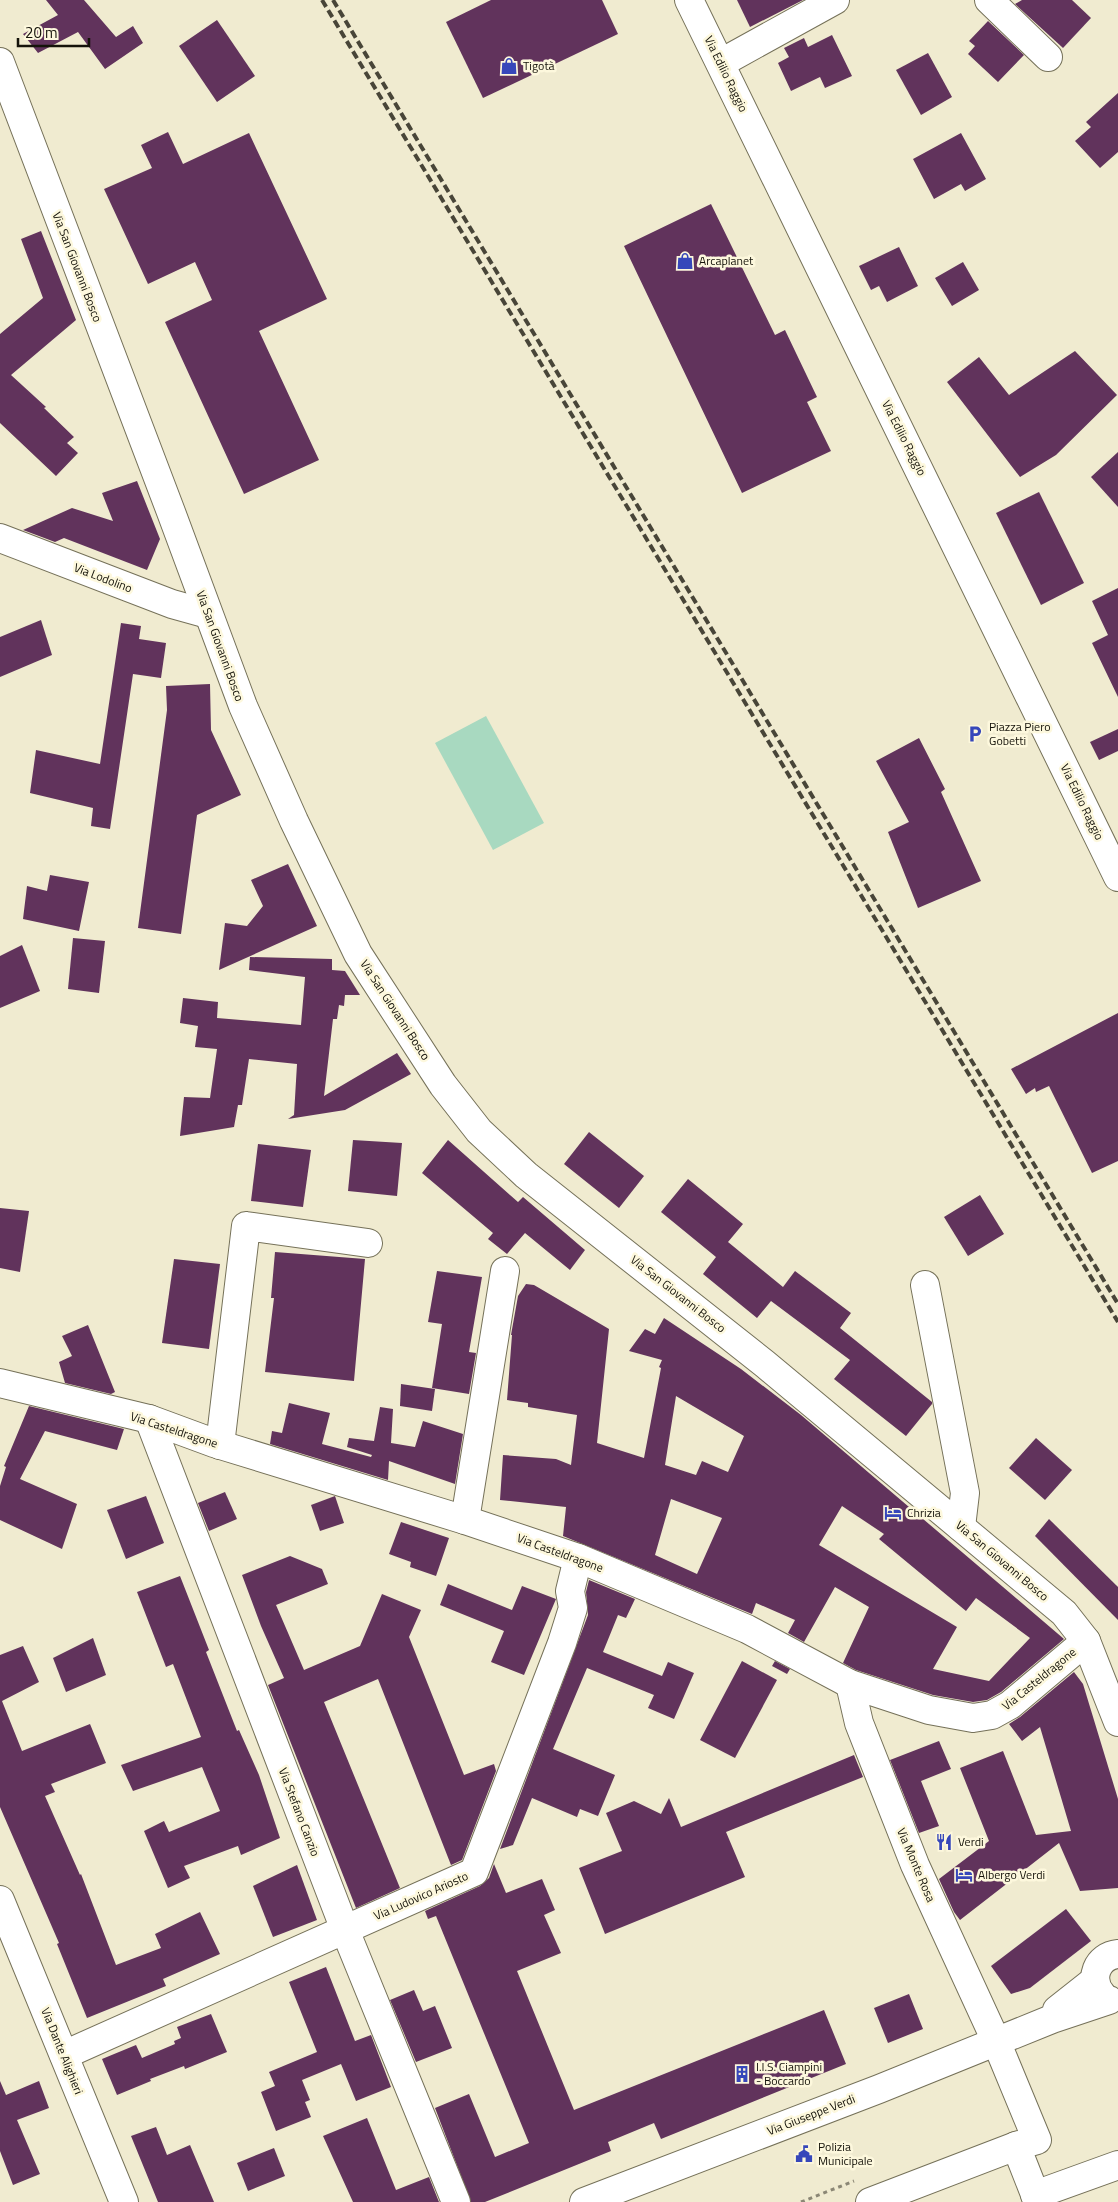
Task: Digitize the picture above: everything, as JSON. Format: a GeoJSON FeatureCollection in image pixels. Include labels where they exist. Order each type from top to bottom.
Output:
{"type":"FeatureCollection","features":[{"type":"Feature","properties":{"kind":"street","name":"Via Edilio Raggio"},"geometry":{"type":"LineString","coordinates":[[689,0],[1118,877]]}},
{"type":"Feature","properties":{"kind":"street"},"geometry":{"type":"LineString","coordinates":[[721,63],[835,0]]}},
{"type":"Feature","properties":{"kind":"street"},"geometry":{"type":"LineString","coordinates":[[989,0],[1048,57]]}},
{"type":"Feature","properties":{"kind":"street","name":"Via San Giovanni Bosco"},"geometry":{"type":"LineString","coordinates":[[0,62],[247,716],[294,821],[358,954],[443,1085],[478,1131],[526,1175],[712,1320],[1064,1613],[1086,1641],[1118,1722]]}},
{"type":"Feature","properties":{"kind":"street","name":"Via Lodolino"},"geometry":{"type":"LineString","coordinates":[[0,538],[172,604],[208,614]]}},
{"type":"Feature","properties":{"kind":"street"},"geometry":{"type":"LineString","coordinates":[[220,1445],[246,1226],[368,1243]]}},
{"type":"Feature","properties":{"kind":"street"},"geometry":{"type":"LineString","coordinates":[[465,1520],[505,1271]]}},
{"type":"Feature","properties":{"kind":"street"},"geometry":{"type":"LineString","coordinates":[[925,1285],[965,1492],[961,1527]]}},
{"type":"Feature","properties":{"kind":"street","name":"Via Casteldragone"},"geometry":{"type":"LineString","coordinates":[[0,1383],[149,1419],[220,1445],[465,1520],[578,1558],[747,1629],[850,1684],[929,1710],[973,1718],[992,1715],[1010,1705],[1086,1641]]}},
{"type":"Feature","properties":{"kind":"street","name":"Via Stefano Canzio"},"geometry":{"type":"LineString","coordinates":[[149,1419],[345,1930],[456,2202]]}},
{"type":"Feature","properties":{"kind":"street","name":"Via Ludovico Ariosto"},"geometry":{"type":"LineString","coordinates":[[64,2055],[474,1872],[562,1643],[573,1608],[570,1591],[578,1558]]}},
{"type":"Feature","properties":{"kind":"street","name":"Via Monte Rosa"},"geometry":{"type":"LineString","coordinates":[[850,1684],[859,1723],[914,1865],[996,2041],[1038,2140],[1016,2146]]}},
{"type":"Feature","properties":{"kind":"street","name":"Via Dante Alighieri"},"geometry":{"type":"LineString","coordinates":[[0,1900],[124,2202]]}},
{"type":"Feature","properties":{"kind":"street","name":"Via Giuseppe Verdi"},"geometry":{"type":"LineString","coordinates":[[584,2202],[879,2089],[1107,1994],[1098,1966],[1110,1955],[1118,1954]]}},
{"type":"Feature","properties":{"kind":"street"},"geometry":{"type":"LineString","coordinates":[[870,2202],[1016,2146],[1036,2198],[1118,2165]]}},
{"type":"Feature","properties":{"kind":"green space"},"geometry":{"type":"Polygon","coordinates":[[[486,716],[544,823],[493,850],[435,743],[486,716]]]}},
{"type":"Feature","properties":{"kind":"building"},"geometry":{"type":"Polygon","coordinates":[[[46,0],[84,0],[116,37],[133,26],[143,43],[105,69],[78,32],[38,53],[23,34],[58,15],[46,0]]]}},
{"type":"Feature","properties":{"kind":"building","name":"Tigotà"},"geometry":{"type":"Polygon","coordinates":[[[491,0],[602,0],[618,34],[483,98],[446,22],[491,0]]]}},
{"type":"Feature","properties":{"kind":"building"},"geometry":{"type":"Polygon","coordinates":[[[737,0],[803,0],[750,27],[737,0]]]}},
{"type":"Feature","properties":{"kind":"building"},"geometry":{"type":"Polygon","coordinates":[[[1022,0],[1072,0],[1091,18],[1063,48],[1015,4],[1022,0]]]}},
{"type":"Feature","properties":{"kind":"building"},"geometry":{"type":"Polygon","coordinates":[[[217,20],[255,76],[217,102],[179,46],[217,20]]]}},
{"type":"Feature","properties":{"kind":"building"},"geometry":{"type":"Polygon","coordinates":[[[988,21],[1024,55],[998,82],[968,54],[975,46],[969,41],[988,21]]]}},
{"type":"Feature","properties":{"kind":"building"},"geometry":{"type":"Polygon","coordinates":[[[832,35],[852,76],[825,88],[820,77],[791,91],[778,63],[789,57],[784,48],[804,38],[808,47],[832,35]]]}},
{"type":"Feature","properties":{"kind":"building"},"geometry":{"type":"Polygon","coordinates":[[[928,53],[952,97],[921,115],[896,70],[928,53]]]}},
{"type":"Feature","properties":{"kind":"building"},"geometry":{"type":"Polygon","coordinates":[[[1118,93],[1118,152],[1100,168],[1075,141],[1091,127],[1086,122],[1118,93]]]}},
{"type":"Feature","properties":{"kind":"building"},"geometry":{"type":"Polygon","coordinates":[[[168,132],[183,164],[249,133],[327,299],[259,331],[319,460],[244,494],[165,322],[212,300],[195,262],[148,284],[104,189],[152,168],[141,145],[168,132]]]}},
{"type":"Feature","properties":{"kind":"building"},"geometry":{"type":"Polygon","coordinates":[[[961,133],[986,179],[965,191],[961,184],[934,199],[913,159],[961,133]]]}},
{"type":"Feature","properties":{"kind":"building"},"geometry":{"type":"Polygon","coordinates":[[[711,204],[775,335],[785,330],[817,397],[807,402],[831,451],[742,493],[624,246],[711,204]]]}},
{"type":"Feature","properties":{"kind":"building"},"geometry":{"type":"Polygon","coordinates":[[[41,231],[76,320],[11,375],[46,407],[44,408],[74,437],[67,443],[78,453],[56,476],[0,423],[0,334],[43,298],[21,239],[41,231]]]}},
{"type":"Feature","properties":{"kind":"building"},"geometry":{"type":"Polygon","coordinates":[[[899,247],[918,286],[887,302],[879,286],[871,290],[859,266],[899,247]]]}},
{"type":"Feature","properties":{"kind":"building"},"geometry":{"type":"Polygon","coordinates":[[[963,262],[979,290],[952,306],[935,278],[963,262]]]}},
{"type":"Feature","properties":{"kind":"building"},"geometry":{"type":"Polygon","coordinates":[[[1075,351],[1117,395],[1056,455],[1020,477],[947,382],[979,357],[1009,395],[1075,351]]]}},
{"type":"Feature","properties":{"kind":"building"},"geometry":{"type":"Polygon","coordinates":[[[1118,452],[1118,507],[1091,477],[1118,452]]]}},
{"type":"Feature","properties":{"kind":"building"},"geometry":{"type":"Polygon","coordinates":[[[137,481],[160,539],[147,570],[64,538],[55,542],[23,530],[72,508],[113,521],[102,493],[137,481]]]}},
{"type":"Feature","properties":{"kind":"building"},"geometry":{"type":"Polygon","coordinates":[[[1039,492],[1084,583],[1041,605],[996,513],[1039,492]]]}},
{"type":"Feature","properties":{"kind":"building"},"geometry":{"type":"Polygon","coordinates":[[[1118,588],[1118,697],[1092,643],[1108,635],[1092,601],[1118,588]]]}},
{"type":"Feature","properties":{"kind":"building"},"geometry":{"type":"Polygon","coordinates":[[[41,620],[52,655],[0,677],[0,637],[41,620]]]}},
{"type":"Feature","properties":{"kind":"building"},"geometry":{"type":"Polygon","coordinates":[[[121,623],[141,626],[139,639],[166,643],[161,678],[133,674],[110,829],[91,826],[93,808],[30,793],[36,750],[100,764],[121,623]]]}},
{"type":"Feature","properties":{"kind":"building"},"geometry":{"type":"Polygon","coordinates":[[[210,684],[211,730],[241,795],[197,815],[181,934],[138,928],[167,710],[166,686],[210,684]]]}},
{"type":"Feature","properties":{"kind":"building"},"geometry":{"type":"Polygon","coordinates":[[[1118,729],[1118,751],[1099,760],[1090,742],[1118,729]]]}},
{"type":"Feature","properties":{"kind":"building"},"geometry":{"type":"Polygon","coordinates":[[[919,738],[945,789],[941,792],[981,881],[918,908],[888,832],[909,822],[876,761],[919,738]]]}},
{"type":"Feature","properties":{"kind":"building"},"geometry":{"type":"Polygon","coordinates":[[[288,864],[317,926],[219,970],[225,923],[247,926],[263,906],[251,880],[288,864]]]}},
{"type":"Feature","properties":{"kind":"building"},"geometry":{"type":"Polygon","coordinates":[[[50,875],[89,882],[79,931],[23,919],[27,886],[47,891],[50,875]]]}},
{"type":"Feature","properties":{"kind":"building"},"geometry":{"type":"Polygon","coordinates":[[[73,938],[105,941],[99,993],[68,989],[73,938]]]}},
{"type":"Feature","properties":{"kind":"building"},"geometry":{"type":"Polygon","coordinates":[[[22,945],[40,991],[0,1008],[0,956],[22,945]]]}},
{"type":"Feature","properties":{"kind":"building"},"geometry":{"type":"Polygon","coordinates":[[[250,957],[332,959],[332,970],[345,971],[360,995],[345,995],[344,1006],[339,1005],[337,1019],[333,1019],[324,1096],[397,1053],[411,1074],[345,1110],[288,1119],[294,1115],[297,1064],[249,1059],[242,1105],[238,1105],[234,1127],[180,1136],[184,1097],[210,1098],[217,1049],[195,1047],[198,1026],[180,1023],[183,998],[218,1002],[217,1018],[301,1025],[305,977],[249,970],[250,957]]]}},
{"type":"Feature","properties":{"kind":"building"},"geometry":{"type":"Polygon","coordinates":[[[1118,1013],[1118,1161],[1092,1173],[1049,1086],[1036,1092],[1035,1088],[1026,1094],[1011,1069],[1118,1013]]]}},
{"type":"Feature","properties":{"kind":"building"},"geometry":{"type":"Polygon","coordinates":[[[589,1132],[644,1176],[619,1208],[564,1164],[589,1132]]]}},
{"type":"Feature","properties":{"kind":"building"},"geometry":{"type":"Polygon","coordinates":[[[353,1140],[402,1143],[397,1196],[348,1191],[353,1140]]]}},
{"type":"Feature","properties":{"kind":"building"},"geometry":{"type":"Polygon","coordinates":[[[448,1140],[518,1202],[523,1197],[585,1250],[570,1270],[525,1233],[507,1254],[488,1239],[493,1233],[422,1173],[448,1140]]]}},
{"type":"Feature","properties":{"kind":"building"},"geometry":{"type":"Polygon","coordinates":[[[258,1144],[311,1150],[303,1207],[251,1201],[258,1144]]]}},
{"type":"Feature","properties":{"kind":"building"},"geometry":{"type":"Polygon","coordinates":[[[688,1179],[743,1224],[728,1242],[783,1287],[795,1271],[851,1313],[840,1328],[932,1402],[906,1436],[834,1379],[850,1360],[771,1301],[757,1318],[703,1274],[716,1257],[661,1212],[688,1179]]]}},
{"type":"Feature","properties":{"kind":"building"},"geometry":{"type":"Polygon","coordinates":[[[980,1195],[1004,1234],[968,1256],[944,1217],[980,1195]]]}},
{"type":"Feature","properties":{"kind":"building"},"geometry":{"type":"Polygon","coordinates":[[[0,1208],[29,1211],[20,1272],[0,1268],[0,1208]]]}},
{"type":"Feature","properties":{"kind":"building"},"geometry":{"type":"Polygon","coordinates":[[[275,1252],[365,1259],[354,1381],[265,1372],[274,1298],[271,1298],[275,1252]]]}},
{"type":"Feature","properties":{"kind":"building"},"geometry":{"type":"Polygon","coordinates":[[[174,1259],[220,1264],[209,1349],[162,1343],[174,1259]]]}},
{"type":"Feature","properties":{"kind":"building"},"geometry":{"type":"Polygon","coordinates":[[[437,1271],[482,1277],[469,1352],[476,1353],[469,1394],[432,1388],[442,1324],[428,1322],[437,1271]]]}},
{"type":"Feature","properties":{"kind":"building"},"geometry":{"type":"Polygon","coordinates":[[[526,1284],[534,1285],[609,1329],[597,1443],[644,1458],[661,1368],[659,1367],[662,1360],[629,1351],[645,1329],[655,1334],[664,1318],[741,1369],[801,1415],[1064,1639],[1001,1692],[987,1700],[973,1702],[933,1695],[856,1670],[843,1663],[869,1607],[835,1587],[804,1642],[788,1633],[795,1620],[756,1603],[752,1614],[563,1536],[566,1507],[500,1500],[503,1455],[556,1459],[571,1465],[577,1415],[528,1407],[528,1403],[507,1400],[511,1335],[518,1296],[526,1284]],[[676,1396],[665,1465],[696,1475],[702,1461],[728,1472],[744,1436],[676,1396]],[[671,1499],[655,1555],[697,1574],[722,1518],[671,1499]],[[842,1506],[819,1545],[957,1627],[933,1669],[989,1681],[1030,1638],[976,1598],[966,1611],[879,1539],[884,1534],[842,1506]]]}},
{"type":"Feature","properties":{"kind":"building"},"geometry":{"type":"Polygon","coordinates":[[[88,1325],[115,1392],[111,1394],[65,1383],[59,1362],[72,1356],[62,1336],[88,1325]]]}},
{"type":"Feature","properties":{"kind":"building"},"geometry":{"type":"Polygon","coordinates":[[[401,1384],[435,1389],[432,1411],[400,1406],[401,1384]]]}},
{"type":"Feature","properties":{"kind":"building"},"geometry":{"type":"Polygon","coordinates":[[[289,1403],[330,1413],[322,1444],[371,1457],[372,1455],[347,1447],[349,1438],[374,1441],[380,1407],[393,1409],[391,1443],[415,1447],[423,1421],[463,1434],[455,1484],[389,1461],[388,1480],[270,1444],[272,1431],[282,1433],[289,1403]]]}},
{"type":"Feature","properties":{"kind":"building"},"geometry":{"type":"Polygon","coordinates":[[[29,1406],[124,1429],[117,1450],[45,1431],[20,1479],[77,1504],[62,1549],[0,1520],[0,1486],[6,1467],[4,1466],[29,1406]]]}},
{"type":"Feature","properties":{"kind":"building"},"geometry":{"type":"Polygon","coordinates":[[[1036,1438],[1072,1470],[1045,1500],[1009,1468],[1036,1438]]]}},
{"type":"Feature","properties":{"kind":"building"},"geometry":{"type":"Polygon","coordinates":[[[225,1492],[237,1519],[209,1531],[198,1503],[225,1492]]]}},
{"type":"Feature","properties":{"kind":"building"},"geometry":{"type":"Polygon","coordinates":[[[146,1496],[164,1543],[126,1559],[107,1510],[146,1496]]]}},
{"type":"Feature","properties":{"kind":"building"},"geometry":{"type":"Polygon","coordinates":[[[335,1496],[344,1523],[320,1531],[311,1505],[335,1496]]]}},
{"type":"Feature","properties":{"kind":"building"},"geometry":{"type":"Polygon","coordinates":[[[1049,1519],[1118,1587],[1118,1620],[1035,1536],[1049,1519]]]}},
{"type":"Feature","properties":{"kind":"building"},"geometry":{"type":"Polygon","coordinates":[[[401,1522],[449,1538],[436,1576],[410,1567],[411,1562],[389,1554],[401,1522]]]}},
{"type":"Feature","properties":{"kind":"building"},"geometry":{"type":"Polygon","coordinates":[[[290,1556],[322,1569],[328,1584],[276,1605],[304,1670],[360,1646],[382,1594],[421,1610],[409,1637],[464,1775],[494,1764],[496,1771],[462,1860],[451,1865],[378,1679],[324,1702],[400,1888],[356,1908],[268,1685],[284,1678],[261,1626],[242,1575],[290,1556]]]}},
{"type":"Feature","properties":{"kind":"building"},"geometry":{"type":"Polygon","coordinates":[[[180,1576],[209,1650],[206,1652],[237,1731],[239,1730],[259,1775],[280,1838],[241,1855],[238,1846],[184,1866],[190,1878],[168,1888],[144,1831],[164,1821],[169,1832],[220,1811],[202,1767],[133,1791],[121,1765],[201,1737],[173,1664],[166,1667],[137,1592],[180,1576]]]}},
{"type":"Feature","properties":{"kind":"building"},"geometry":{"type":"Polygon","coordinates":[[[589,1580],[635,1599],[626,1618],[618,1615],[603,1652],[662,1676],[668,1662],[694,1673],[674,1719],[648,1708],[654,1695],[587,1668],[553,1749],[615,1775],[598,1816],[580,1809],[577,1817],[532,1798],[513,1845],[500,1849],[588,1615],[586,1592],[589,1580]]]}},
{"type":"Feature","properties":{"kind":"building"},"geometry":{"type":"Polygon","coordinates":[[[448,1584],[512,1610],[522,1586],[556,1599],[524,1675],[491,1662],[504,1631],[440,1605],[448,1584]]]}},
{"type":"Feature","properties":{"kind":"building"},"geometry":{"type":"Polygon","coordinates":[[[93,1638],[106,1675],[66,1692],[53,1658],[93,1638]]]}},
{"type":"Feature","properties":{"kind":"building"},"geometry":{"type":"Polygon","coordinates":[[[23,1646],[39,1682],[2,1701],[22,1751],[90,1724],[106,1763],[51,1784],[55,1792],[45,1796],[81,1874],[116,1965],[161,1948],[155,1934],[200,1912],[220,1954],[163,1979],[166,1986],[87,2018],[57,1944],[59,1943],[0,1807],[0,1655],[23,1646]]]}},
{"type":"Feature","properties":{"kind":"building"},"geometry":{"type":"Polygon","coordinates":[[[742,1661],[777,1680],[735,1758],[700,1740],[742,1661]]]}},
{"type":"Feature","properties":{"kind":"building"},"geometry":{"type":"Polygon","coordinates":[[[775,1661],[790,1669],[787,1674],[772,1666],[775,1661]]]}},
{"type":"Feature","properties":{"kind":"building"},"geometry":{"type":"Polygon","coordinates":[[[1074,1672],[1083,1684],[1118,1799],[1118,1888],[1080,1891],[1059,1843],[960,1920],[954,1912],[939,1879],[989,1841],[960,1768],[1003,1751],[1036,1835],[1071,1831],[1040,1727],[1022,1741],[1009,1724],[1074,1672]]]}},
{"type":"Feature","properties":{"kind":"building"},"geometry":{"type":"Polygon","coordinates":[[[939,1741],[951,1769],[921,1781],[939,1826],[919,1833],[890,1760],[939,1741]]]}},
{"type":"Feature","properties":{"kind":"building"},"geometry":{"type":"Polygon","coordinates":[[[854,1755],[863,1777],[726,1832],[745,1877],[605,1934],[579,1868],[622,1851],[606,1813],[634,1801],[661,1814],[669,1798],[681,1827],[854,1755]]]}},
{"type":"Feature","properties":{"kind":"building"},"geometry":{"type":"Polygon","coordinates":[[[494,1864],[506,1893],[542,1879],[555,1910],[544,1915],[561,1953],[517,1971],[574,2110],[824,2010],[846,2064],[661,2139],[654,2123],[608,2142],[611,2151],[485,2202],[471,2202],[435,2108],[469,2094],[495,2157],[529,2143],[436,1916],[428,1919],[425,1911],[480,1886],[489,1878],[494,1864]]]}},
{"type":"Feature","properties":{"kind":"building"},"geometry":{"type":"Polygon","coordinates":[[[297,1865],[317,1920],[273,1937],[253,1886],[297,1865]]]}},
{"type":"Feature","properties":{"kind":"building"},"geometry":{"type":"Polygon","coordinates":[[[1066,1909],[1091,1941],[1030,1988],[1011,1994],[991,1966],[1066,1909]]]}},
{"type":"Feature","properties":{"kind":"building"},"geometry":{"type":"Polygon","coordinates":[[[326,1967],[355,2041],[371,2035],[391,2087],[356,2101],[341,2064],[302,2080],[310,2100],[305,2102],[311,2117],[276,2131],[261,2092],[275,2086],[269,2072],[317,2052],[289,1982],[326,1967]]]}},
{"type":"Feature","properties":{"kind":"building"},"geometry":{"type":"Polygon","coordinates":[[[414,1990],[423,2011],[435,2006],[452,2048],[416,2062],[390,2000],[414,1990]]]}},
{"type":"Feature","properties":{"kind":"building"},"geometry":{"type":"Polygon","coordinates":[[[909,1994],[923,2029],[888,2043],[874,2008],[909,1994]]]}},
{"type":"Feature","properties":{"kind":"building"},"geometry":{"type":"Polygon","coordinates":[[[211,2014],[227,2052],[185,2069],[184,2066],[150,2079],[151,2081],[117,2095],[102,2059],[136,2045],[142,2058],[175,2044],[174,2041],[181,2038],[177,2027],[211,2014]]]}},
{"type":"Feature","properties":{"kind":"building"},"geometry":{"type":"Polygon","coordinates":[[[0,2081],[6,2095],[39,2081],[49,2108],[17,2120],[40,2174],[13,2185],[0,2151],[0,2081]]]}},
{"type":"Feature","properties":{"kind":"building"},"geometry":{"type":"Polygon","coordinates":[[[367,2118],[396,2190],[429,2177],[439,2202],[353,2202],[323,2136],[367,2118]]]}},
{"type":"Feature","properties":{"kind":"building"},"geometry":{"type":"Polygon","coordinates":[[[156,2127],[167,2155],[190,2145],[214,2202],[158,2202],[131,2136],[156,2127]]]}},
{"type":"Feature","properties":{"kind":"building"},"geometry":{"type":"Polygon","coordinates":[[[274,2148],[285,2176],[248,2191],[237,2163],[274,2148]]]}},
{"type":"Feature","properties":{"kind":"railway"},"geometry":{"type":"LineString","coordinates":[[322,0],[1118,1322]]}},
{"type":"Feature","properties":{"kind":"railway"},"geometry":{"type":"LineString","coordinates":[[333,0],[1118,1304]]}},
{"type":"Feature","properties":{"kind":"place","name":"Tigotà"},"geometry":{"type":"Point","coordinates":[509,66]}},
{"type":"Feature","properties":{"kind":"place","name":"Arcaplanet"},"geometry":{"type":"Point","coordinates":[685,261]}},
{"type":"Feature","properties":{"kind":"place","name":"Piazza Piero Gobetti"},"geometry":{"type":"Point","coordinates":[975,734]}},
{"type":"Feature","properties":{"kind":"place","name":"Chrizia"},"geometry":{"type":"Point","coordinates":[893,1513]}},
{"type":"Feature","properties":{"kind":"place","name":"Verdi"},"geometry":{"type":"Point","coordinates":[944,1842]}},
{"type":"Feature","properties":{"kind":"place","name":"Albergo Verdi"},"geometry":{"type":"Point","coordinates":[964,1875]}},
{"type":"Feature","properties":{"kind":"place","name":"I.I.S. Ciampini - Boccardo"},"geometry":{"type":"Point","coordinates":[742,2074]}},
{"type":"Feature","properties":{"kind":"place","name":"Polizia Municipale"},"geometry":{"type":"Point","coordinates":[804,2154]}}]}
